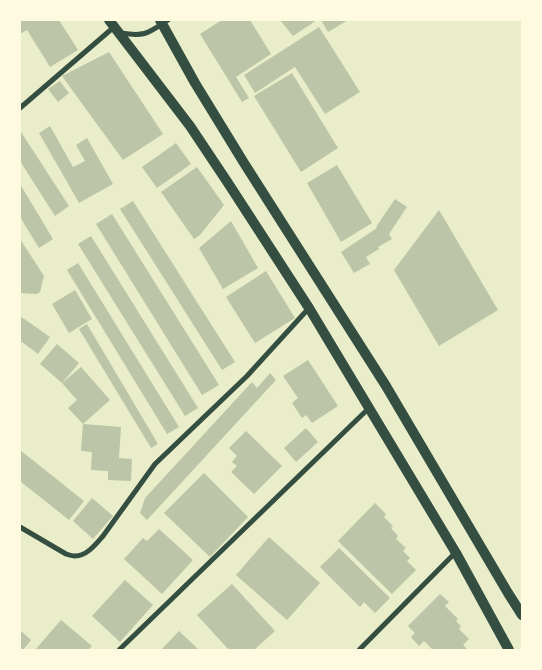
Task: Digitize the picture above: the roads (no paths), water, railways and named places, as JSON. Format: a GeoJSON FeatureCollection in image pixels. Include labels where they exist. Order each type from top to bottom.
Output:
{"type":"FeatureCollection","features":[{"type":"Feature","properties":{"kind":"main road"},"geometry":{"type":"LineString","coordinates":[[163,21],[195,83],[386,386],[522,615]]}},
{"type":"Feature","properties":{"kind":"main road"},"geometry":{"type":"LineString","coordinates":[[114,27],[190,126],[309,308],[456,553],[509,650]]}},
{"type":"Feature","properties":{"kind":"street"},"geometry":{"type":"LineString","coordinates":[[20,108],[114,27],[134,35],[144,35],[163,21]]}},
{"type":"Feature","properties":{"kind":"street"},"geometry":{"type":"LineString","coordinates":[[20,527],[66,554],[75,556],[84,554],[95,546],[155,464],[247,376],[309,308]]}},
{"type":"Feature","properties":{"kind":"street"},"geometry":{"type":"LineString","coordinates":[[119,650],[370,408]]}},
{"type":"Feature","properties":{"kind":"street"},"geometry":{"type":"LineString","coordinates":[[359,650],[456,553]]}}]}
